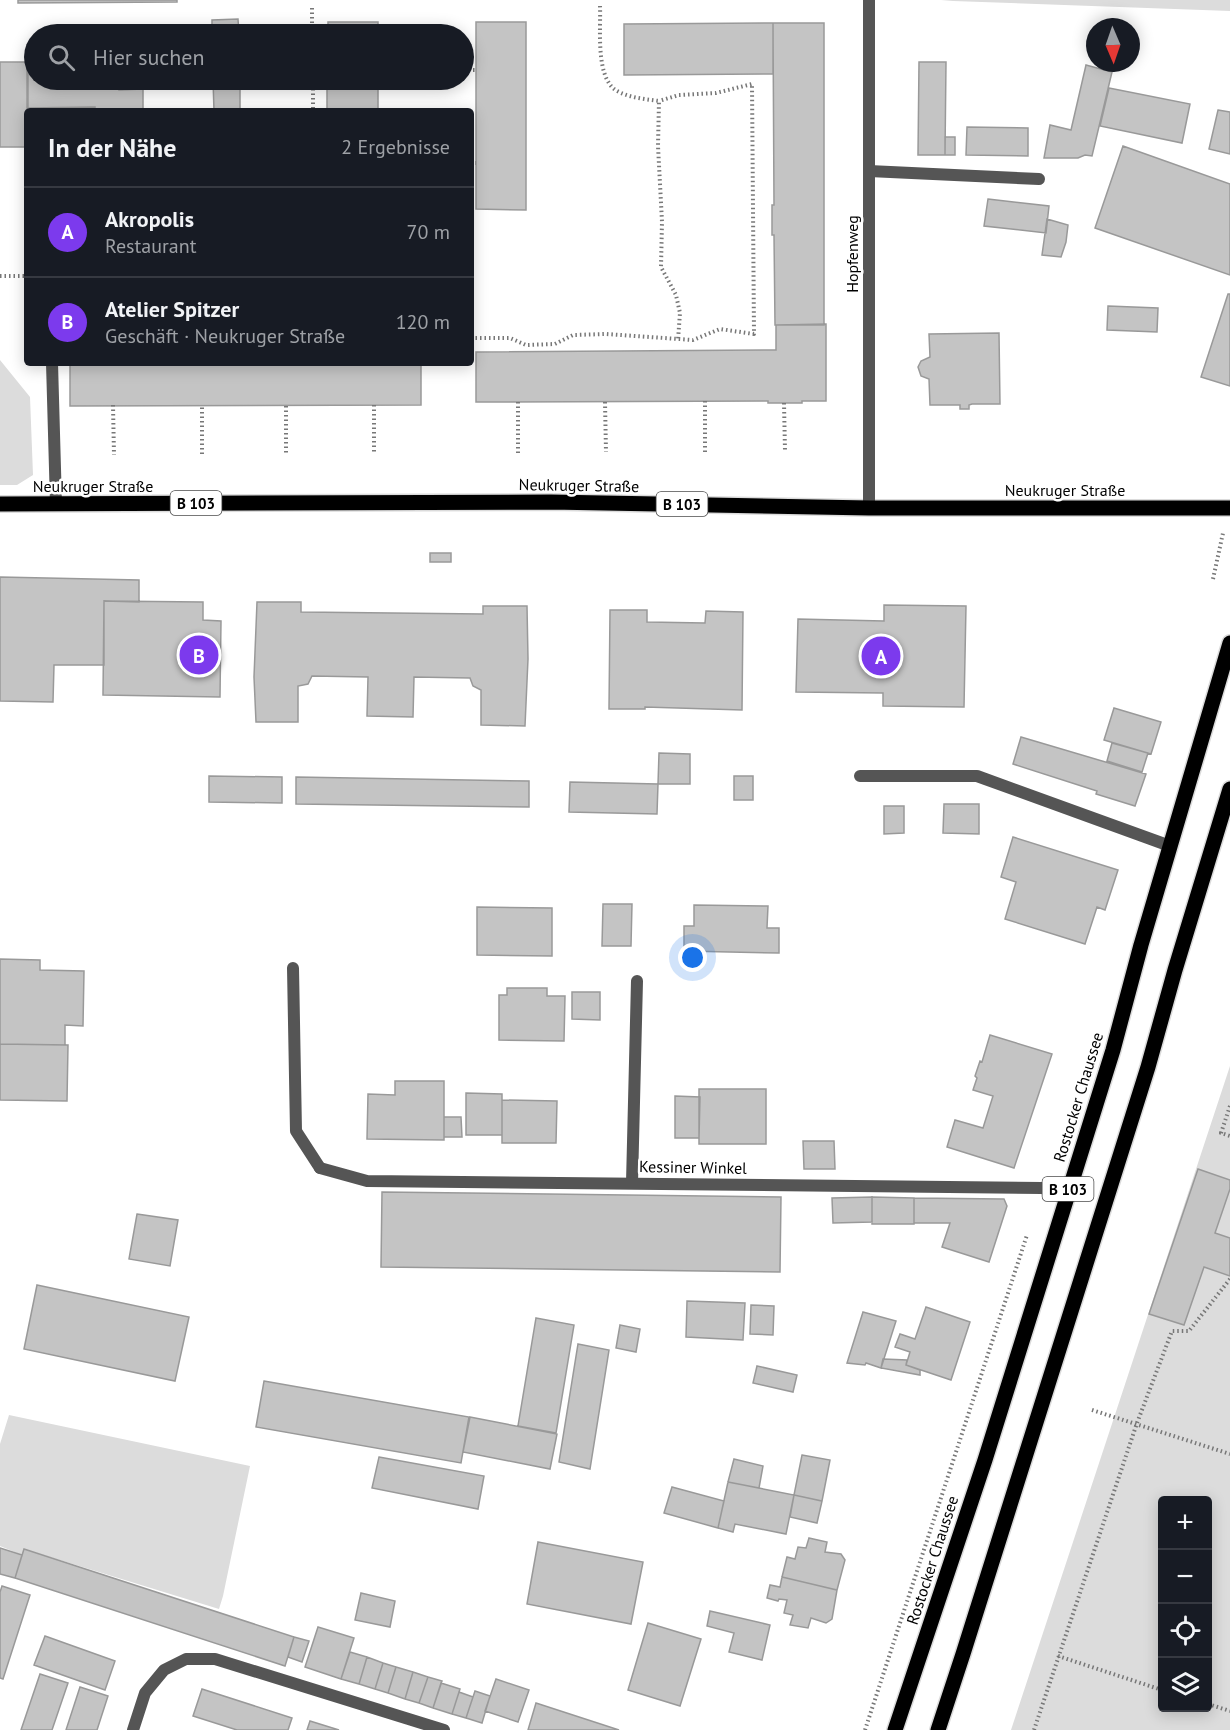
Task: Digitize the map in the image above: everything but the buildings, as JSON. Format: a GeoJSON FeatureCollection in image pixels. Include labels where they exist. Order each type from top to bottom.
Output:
{"type":"FeatureCollection","features":[{"type":"Feature","properties":{"kind":"main road","name":"Neukruger Straße"},"geometry":{"type":"LineString","coordinates":[[0,504],[550,502],[869,508],[1230,508]]}},
{"type":"Feature","properties":{"kind":"main road","name":"Rostocker Chaussee"},"geometry":{"type":"LineString","coordinates":[[895,1730],[985,1460],[1113,1050],[1141,945],[1230,643]]}},
{"type":"Feature","properties":{"kind":"main road","name":"B 103"},"geometry":{"type":"LineString","coordinates":[[938,1730],[1148,1067],[1230,789]]}},
{"type":"Feature","properties":{"kind":"street","name":"Hopfenweg"},"geometry":{"type":"LineString","coordinates":[[869,0],[869,508]]}},
{"type":"Feature","properties":{"kind":"street"},"geometry":{"type":"LineString","coordinates":[[869,171],[1039,179]]}},
{"type":"Feature","properties":{"kind":"street"},"geometry":{"type":"LineString","coordinates":[[52,366],[56,504]]}},
{"type":"Feature","properties":{"kind":"street"},"geometry":{"type":"LineString","coordinates":[[860,776],[977,776],[1170,846]]}},
{"type":"Feature","properties":{"kind":"street","name":"Kessiner Winkel"},"geometry":{"type":"LineString","coordinates":[[293,968],[296,1131],[320,1168],[367,1180],[1042,1188],[1066,1197]]}},
{"type":"Feature","properties":{"kind":"street"},"geometry":{"type":"LineString","coordinates":[[632,1183],[637,981]]}},
{"type":"Feature","properties":{"kind":"street"},"geometry":{"type":"LineString","coordinates":[[133,1730],[145,1693],[164,1670],[186,1659],[215,1659],[444,1730]]}},
{"type":"Feature","properties":{"kind":"path"},"geometry":{"type":"LineString","coordinates":[[474,338],[510,338],[526,345],[555,344],[573,336],[693,340],[720,329],[754,334],[752,84],[716,93],[679,94],[659,101],[635,97],[615,90],[602,70],[600,6]]}},
{"type":"Feature","properties":{"kind":"path"},"geometry":{"type":"LineString","coordinates":[[312,9],[312,24]]}},
{"type":"Feature","properties":{"kind":"path"},"geometry":{"type":"LineString","coordinates":[[313,90],[313,108]]}},
{"type":"Feature","properties":{"kind":"path"},"geometry":{"type":"LineString","coordinates":[[659,101],[661,267],[676,295],[680,314],[678,340]]}},
{"type":"Feature","properties":{"kind":"path"},"geometry":{"type":"LineString","coordinates":[[0,276],[24,276]]}},
{"type":"Feature","properties":{"kind":"path"},"geometry":{"type":"LineString","coordinates":[[705,401],[705,452]]}},
{"type":"Feature","properties":{"kind":"path"},"geometry":{"type":"LineString","coordinates":[[518,402],[518,453]]}},
{"type":"Feature","properties":{"kind":"path"},"geometry":{"type":"LineString","coordinates":[[604,402],[606,452]]}},
{"type":"Feature","properties":{"kind":"path"},"geometry":{"type":"LineString","coordinates":[[784,403],[785,452]]}},
{"type":"Feature","properties":{"kind":"path"},"geometry":{"type":"LineString","coordinates":[[113,405],[114,455]]}},
{"type":"Feature","properties":{"kind":"path"},"geometry":{"type":"LineString","coordinates":[[286,405],[286,454]]}},
{"type":"Feature","properties":{"kind":"path"},"geometry":{"type":"LineString","coordinates":[[374,405],[374,454]]}},
{"type":"Feature","properties":{"kind":"path"},"geometry":{"type":"LineString","coordinates":[[202,406],[202,454]]}},
{"type":"Feature","properties":{"kind":"path"},"geometry":{"type":"LineString","coordinates":[[1213,579],[1230,508]]}},
{"type":"Feature","properties":{"kind":"path"},"geometry":{"type":"LineString","coordinates":[[1230,1106],[1221,1133],[1230,1136]]}},
{"type":"Feature","properties":{"kind":"path"},"geometry":{"type":"LineString","coordinates":[[865,1730],[1027,1233]]}},
{"type":"Feature","properties":{"kind":"path"},"geometry":{"type":"LineString","coordinates":[[1034,1730],[1137,1423],[1172,1331],[1189,1331],[1230,1279]]}},
{"type":"Feature","properties":{"kind":"path"},"geometry":{"type":"LineString","coordinates":[[1092,1410],[1230,1454]]}},
{"type":"Feature","properties":{"kind":"path"},"geometry":{"type":"LineString","coordinates":[[1058,1656],[1158,1689]]}},
{"type":"Feature","properties":{"kind":"path"},"geometry":{"type":"LineString","coordinates":[[1212,1705],[1230,1711]]}},
{"type":"Feature","properties":{"kind":"shaded area"},"geometry":{"type":"Polygon","coordinates":[[[941,0],[1230,0],[1230,11],[953,1],[941,0]]]}},
{"type":"Feature","properties":{"kind":"shaded area"},"geometry":{"type":"Polygon","coordinates":[[[0,360],[30,397],[33,475],[17,485],[0,485],[0,360]]]}},
{"type":"Feature","properties":{"kind":"shaded area"},"geometry":{"type":"Polygon","coordinates":[[[1230,1066],[1230,1730],[1011,1730],[1230,1066]]]}},
{"type":"Feature","properties":{"kind":"shaded area"},"geometry":{"type":"Polygon","coordinates":[[[9,1415],[250,1466],[219,1609],[24,1549],[22,1555],[0,1546],[0,1444],[9,1415]]]}},
{"type":"Feature","properties":{"kind":"place","name":"Atelier Spitzer"},"geometry":{"type":"Point","coordinates":[199,655]}},
{"type":"Feature","properties":{"kind":"place","name":"Akropolis"},"geometry":{"type":"Point","coordinates":[881,656]}}]}
